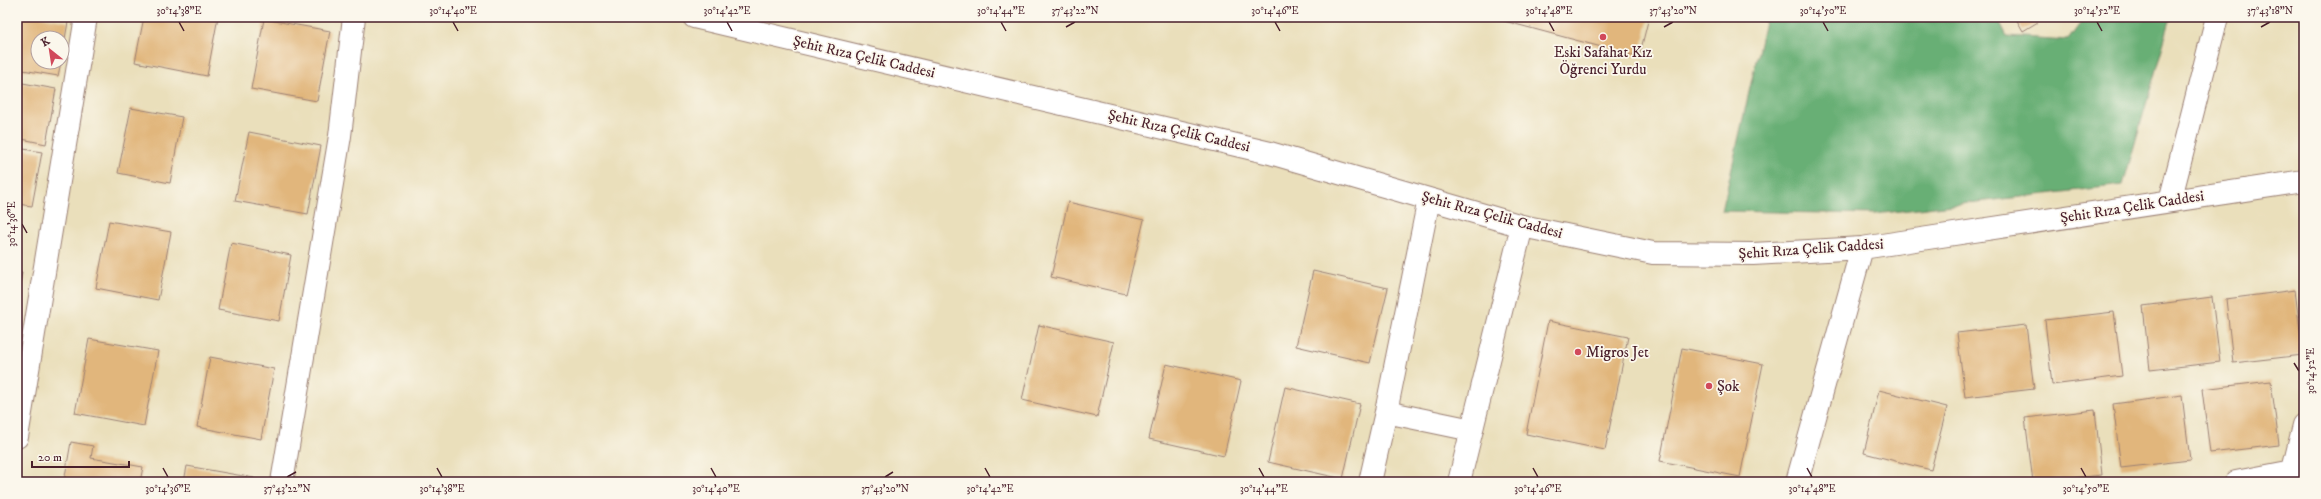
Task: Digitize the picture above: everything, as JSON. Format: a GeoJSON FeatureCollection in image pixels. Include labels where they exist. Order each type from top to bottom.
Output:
{"type":"FeatureCollection","features":[{"type":"Feature","properties":{"kind":"street"},"geometry":{"type":"LineString","coordinates":[[17,437],[86,17]]}},
{"type":"Feature","properties":{"kind":"street"},"geometry":{"type":"LineString","coordinates":[[282,482],[340,136],[354,17]]}},
{"type":"Feature","properties":{"kind":"street","name":"Şehit Rıza Çelik Caddesi"},"geometry":{"type":"LineString","coordinates":[[694,17],[1270,153],[1522,226],[1653,253],[1753,254],[1862,248],[2304,181]]}},
{"type":"Feature","properties":{"kind":"street"},"geometry":{"type":"LineString","coordinates":[[2170,201],[2217,17]]}},
{"type":"Feature","properties":{"kind":"street"},"geometry":{"type":"LineString","coordinates":[[1370,482],[1386,412],[1429,199]]}},
{"type":"Feature","properties":{"kind":"street"},"geometry":{"type":"LineString","coordinates":[[1459,482],[1522,226]]}},
{"type":"Feature","properties":{"kind":"street"},"geometry":{"type":"LineString","coordinates":[[1796,482],[1862,248]]}},
{"type":"Feature","properties":{"kind":"street"},"geometry":{"type":"LineString","coordinates":[[1386,412],[1472,430]]}},
{"type":"Feature","properties":{"kind":"street"},"geometry":{"type":"LineString","coordinates":[[2236,482],[2292,476],[2304,425]]}},
{"type":"Feature","properties":{"kind":"green space"},"geometry":{"type":"Polygon","coordinates":[[[1766,17],[1997,17],[2007,36],[2068,40],[2085,17],[2171,17],[2123,185],[1875,214],[1722,211],[1766,17]]]}},
{"type":"Feature","properties":{"kind":"building"},"geometry":{"type":"Polygon","coordinates":[[[17,17],[42,17],[68,22],[67,30],[30,30],[30,70],[59,70],[58,76],[17,69],[17,17]]]}},
{"type":"Feature","properties":{"kind":"building"},"geometry":{"type":"Polygon","coordinates":[[[144,17],[218,17],[207,76],[135,62],[144,17]]]}},
{"type":"Feature","properties":{"kind":"building","name":"Eski Safahat Kız Öğrenci Yurdu"},"geometry":{"type":"Polygon","coordinates":[[[1489,17],[1649,17],[1639,57],[1489,17]]]}},
{"type":"Feature","properties":{"kind":"building"},"geometry":{"type":"Polygon","coordinates":[[[2015,17],[2046,17],[2023,31],[2015,17]]]}},
{"type":"Feature","properties":{"kind":"building"},"geometry":{"type":"Polygon","coordinates":[[[264,19],[330,31],[317,101],[251,89],[264,19]]]}},
{"type":"Feature","properties":{"kind":"building"},"geometry":{"type":"Polygon","coordinates":[[[17,82],[56,89],[46,144],[17,138],[17,82]]]}},
{"type":"Feature","properties":{"kind":"building"},"geometry":{"type":"Polygon","coordinates":[[[131,108],[182,117],[170,183],[118,173],[131,108]]]}},
{"type":"Feature","properties":{"kind":"building"},"geometry":{"type":"Polygon","coordinates":[[[249,132],[321,146],[308,214],[235,201],[249,132]]]}},
{"type":"Feature","properties":{"kind":"building"},"geometry":{"type":"Polygon","coordinates":[[[17,148],[42,152],[32,206],[17,204],[17,148]]]}},
{"type":"Feature","properties":{"kind":"building"},"geometry":{"type":"Polygon","coordinates":[[[1068,202],[1144,220],[1126,294],[1051,277],[1068,202]]]}},
{"type":"Feature","properties":{"kind":"building"},"geometry":{"type":"Polygon","coordinates":[[[109,221],[171,232],[158,300],[96,288],[109,221]]]}},
{"type":"Feature","properties":{"kind":"building"},"geometry":{"type":"Polygon","coordinates":[[[231,243],[291,255],[279,321],[218,310],[231,243]]]}},
{"type":"Feature","properties":{"kind":"building"},"geometry":{"type":"Polygon","coordinates":[[[1313,271],[1388,288],[1370,363],[1296,346],[1313,271]]]}},
{"type":"Feature","properties":{"kind":"building"},"geometry":{"type":"Polygon","coordinates":[[[17,272],[22,273],[18,295],[17,295],[17,272]]]}},
{"type":"Feature","properties":{"kind":"building"},"geometry":{"type":"Polygon","coordinates":[[[2295,290],[2303,355],[2233,363],[2226,299],[2295,290]]]}},
{"type":"Feature","properties":{"kind":"building"},"geometry":{"type":"Polygon","coordinates":[[[2212,297],[2220,362],[2150,370],[2143,306],[2212,297]]]}},
{"type":"Feature","properties":{"kind":"building"},"geometry":{"type":"Polygon","coordinates":[[[2114,312],[2122,376],[2052,385],[2045,320],[2114,312]]]}},
{"type":"Feature","properties":{"kind":"building"},"geometry":{"type":"Polygon","coordinates":[[[1548,321],[1628,337],[1605,450],[1526,434],[1548,321]]]}},
{"type":"Feature","properties":{"kind":"building"},"geometry":{"type":"Polygon","coordinates":[[[1039,325],[1114,342],[1097,417],[1022,400],[1039,325]]]}},
{"type":"Feature","properties":{"kind":"building"},"geometry":{"type":"Polygon","coordinates":[[[2026,325],[2034,389],[1965,397],[1957,333],[2026,325]]]}},
{"type":"Feature","properties":{"kind":"building"},"geometry":{"type":"Polygon","coordinates":[[[89,339],[158,351],[144,426],[75,413],[89,339]]]}},
{"type":"Feature","properties":{"kind":"building"},"geometry":{"type":"Polygon","coordinates":[[[1682,348],[1763,364],[1740,477],[1660,461],[1682,348]]]}},
{"type":"Feature","properties":{"kind":"building"},"geometry":{"type":"Polygon","coordinates":[[[210,357],[274,369],[261,439],[197,427],[210,357]]]}},
{"type":"Feature","properties":{"kind":"building"},"geometry":{"type":"Polygon","coordinates":[[[1166,364],[1241,381],[1224,456],[1149,439],[1166,364]]]}},
{"type":"Feature","properties":{"kind":"building"},"geometry":{"type":"Polygon","coordinates":[[[2271,381],[2279,445],[2210,453],[2202,389],[2271,381]]]}},
{"type":"Feature","properties":{"kind":"building"},"geometry":{"type":"Polygon","coordinates":[[[1285,387],[1360,404],[1343,479],[1268,462],[1285,387]]]}},
{"type":"Feature","properties":{"kind":"building"},"geometry":{"type":"Polygon","coordinates":[[[1879,390],[1947,407],[1931,470],[1864,453],[1879,390]]]}},
{"type":"Feature","properties":{"kind":"building"},"geometry":{"type":"Polygon","coordinates":[[[2182,395],[2190,460],[2121,468],[2113,404],[2182,395]]]}},
{"type":"Feature","properties":{"kind":"building"},"geometry":{"type":"Polygon","coordinates":[[[2095,410],[2102,475],[2033,482],[2025,418],[2095,410]]]}},
{"type":"Feature","properties":{"kind":"building"},"geometry":{"type":"Polygon","coordinates":[[[71,442],[93,446],[91,458],[143,467],[140,482],[64,482],[71,442]]]}},
{"type":"Feature","properties":{"kind":"building"},"geometry":{"type":"Polygon","coordinates":[[[187,466],[254,478],[253,482],[184,482],[187,466]]]}},
{"type":"Feature","properties":{"kind":"place","name":"Eski Safahat Kız Öğrenci Yurdu"},"geometry":{"type":"Point","coordinates":[1603,37]}},
{"type":"Feature","properties":{"kind":"place","name":"Migros Jet"},"geometry":{"type":"Point","coordinates":[1578,352]}},
{"type":"Feature","properties":{"kind":"place","name":"Şok"},"geometry":{"type":"Point","coordinates":[1709,386]}}]}
